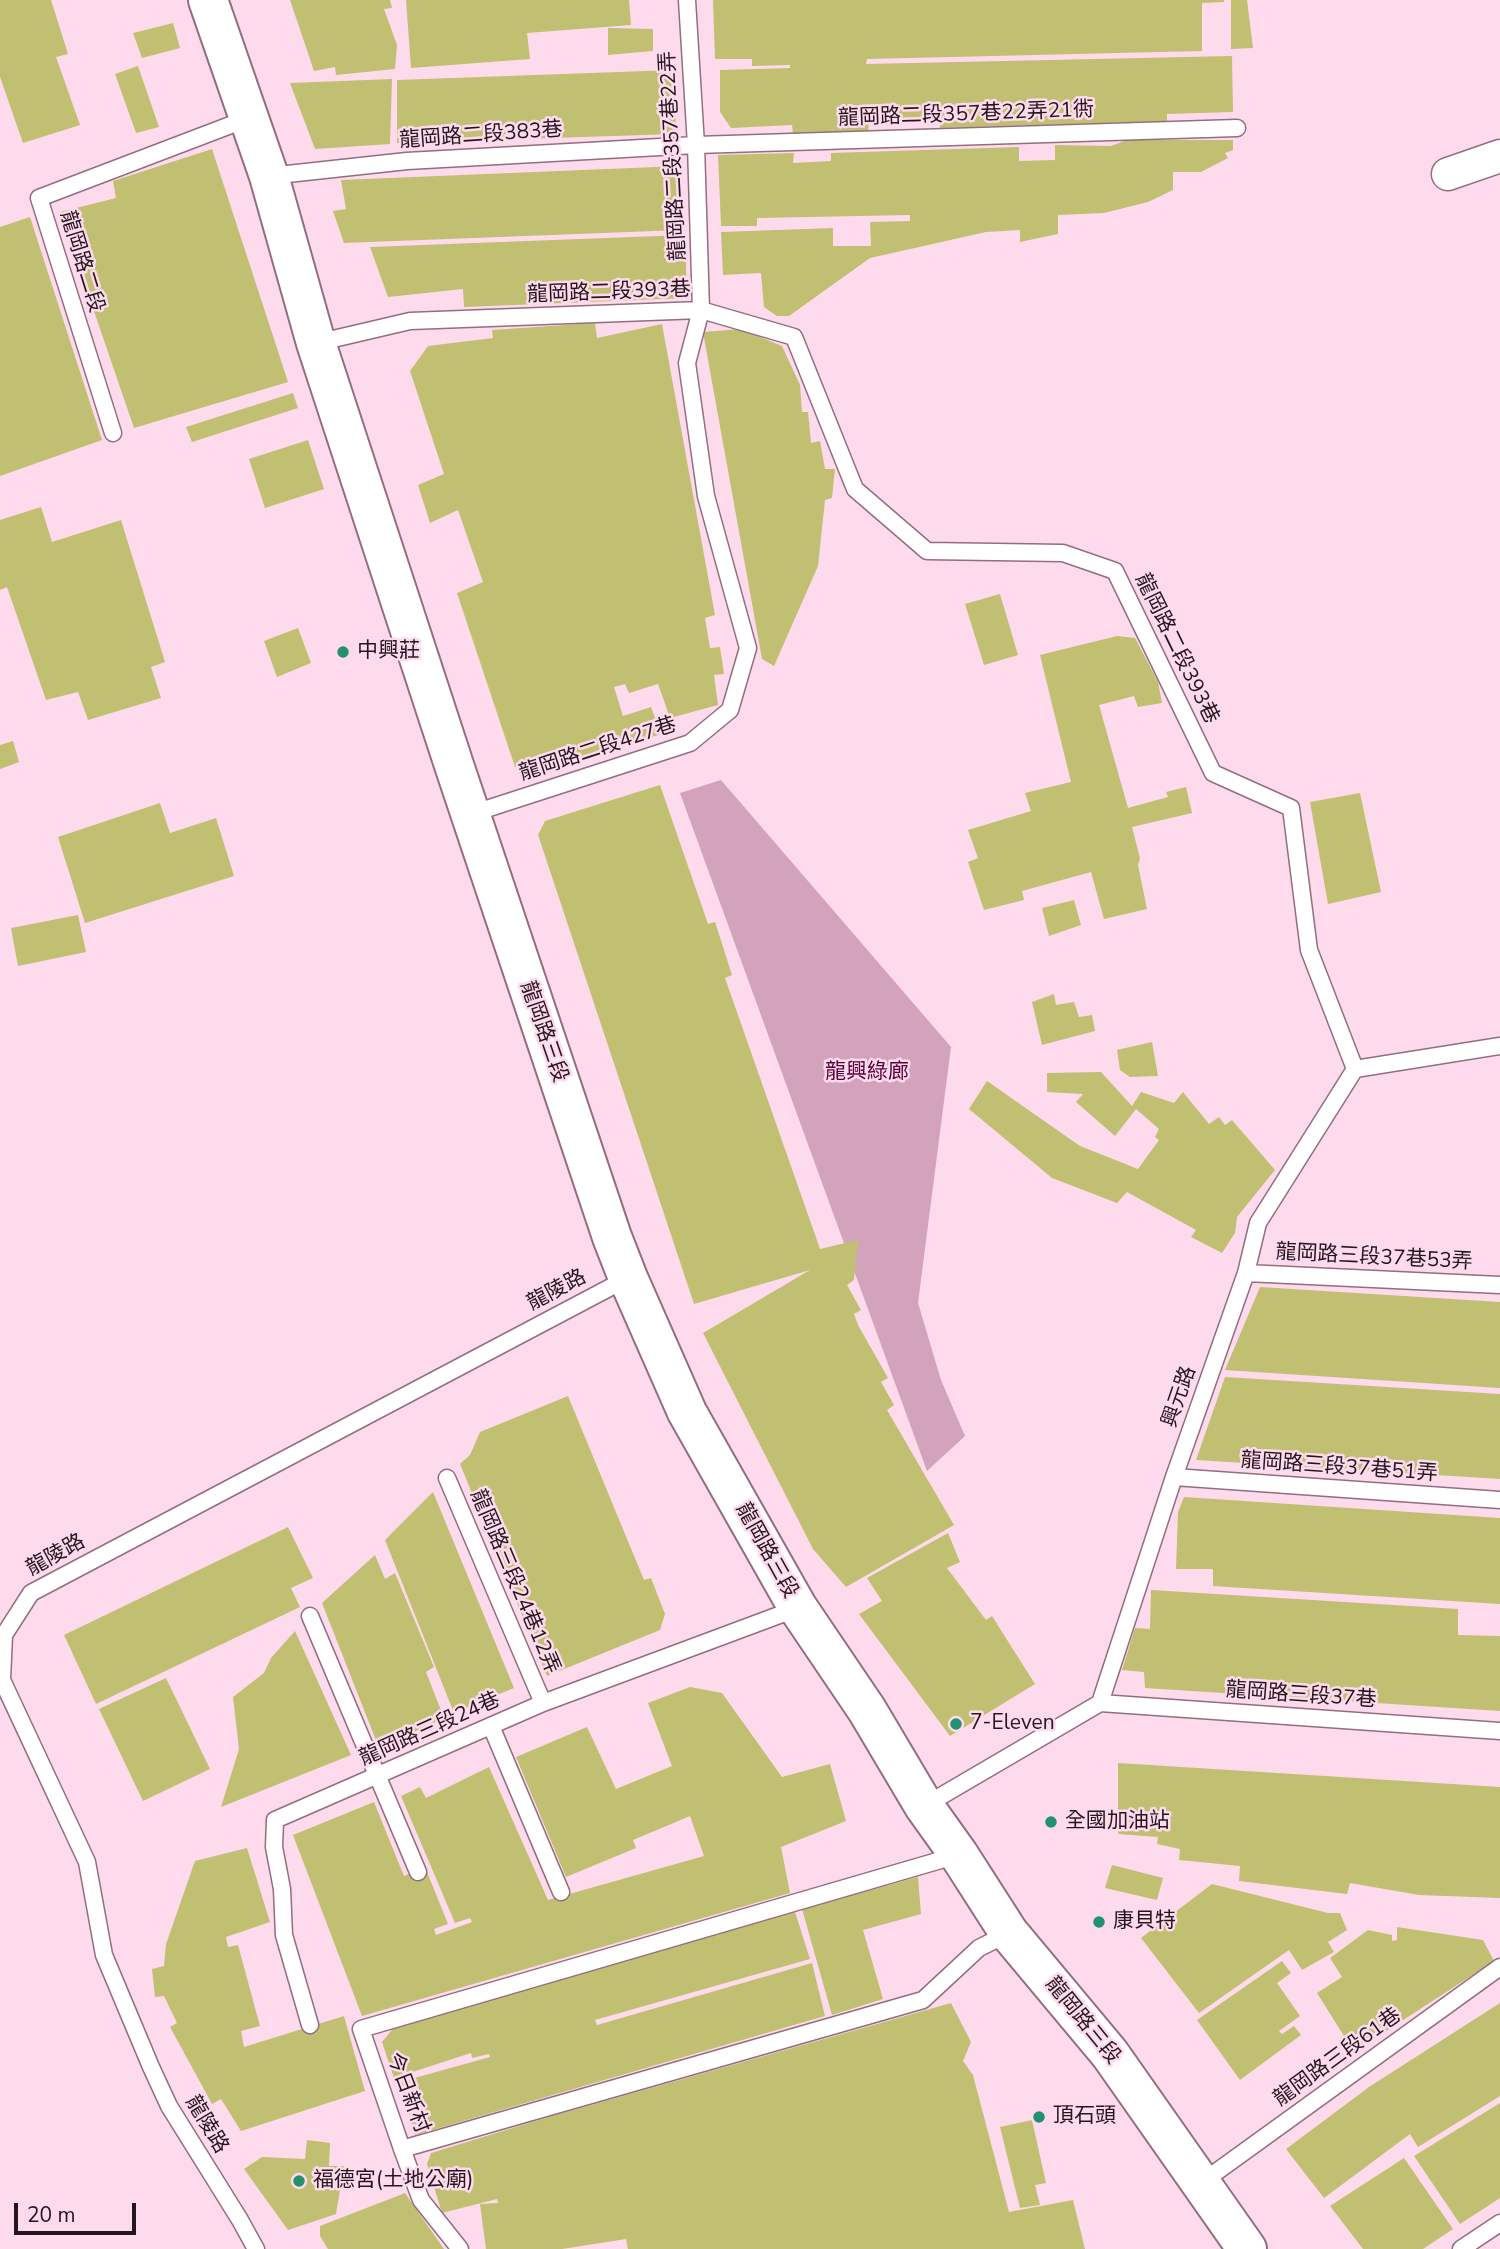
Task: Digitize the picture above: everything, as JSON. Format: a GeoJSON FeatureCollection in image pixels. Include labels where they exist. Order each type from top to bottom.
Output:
{"type":"FeatureCollection","features":[{"type":"Feature","properties":{"kind":"main road","name":"龍岡路三段"},"geometry":{"type":"LineString","coordinates":[[208,0],[269,176],[316,343],[612,1237],[687,1412],[798,1608],[867,1710],[924,1806],[1009,1933],[1110,2054],[1247,2249]]}},
{"type":"Feature","properties":{"kind":"street"},"geometry":{"type":"LineString","coordinates":[[1448,174],[1500,156]]}},
{"type":"Feature","properties":{"kind":"lane","name":"龍岡路二段357巷22弄"},"geometry":{"type":"LineString","coordinates":[[687,0],[696,145],[701,310],[687,363],[706,496],[748,648],[730,710]]}},
{"type":"Feature","properties":{"kind":"lane","name":"龍岡路二段"},"geometry":{"type":"LineString","coordinates":[[113,433],[39,198],[249,118]]}},
{"type":"Feature","properties":{"kind":"lane","name":"龍岡路二段357巷22弄21衖"},"geometry":{"type":"LineString","coordinates":[[696,145],[1237,128]]}},
{"type":"Feature","properties":{"kind":"lane","name":"龍岡路二段383巷"},"geometry":{"type":"LineString","coordinates":[[269,176],[407,161],[696,145]]}},
{"type":"Feature","properties":{"kind":"lane","name":"龍岡路二段393巷"},"geometry":{"type":"LineString","coordinates":[[316,343],[410,321],[701,310],[794,337],[855,489],[926,551],[1063,553],[1115,571],[1213,774],[1291,808],[1309,950],[1355,1069]]}},
{"type":"Feature","properties":{"kind":"lane","name":"龍岡路二段427巷"},"geometry":{"type":"LineString","coordinates":[[471,814],[690,743],[730,710]]}},
{"type":"Feature","properties":{"kind":"lane"},"geometry":{"type":"LineString","coordinates":[[1355,1069],[1500,1046]]}},
{"type":"Feature","properties":{"kind":"lane","name":"興元路"},"geometry":{"type":"LineString","coordinates":[[1100,1703],[1174,1477],[1246,1273],[1258,1223],[1355,1069]]}},
{"type":"Feature","properties":{"kind":"lane","name":"龍岡路三段37巷53弄"},"geometry":{"type":"LineString","coordinates":[[1246,1273],[1500,1285]]}},
{"type":"Feature","properties":{"kind":"lane","name":"龍陵路"},"geometry":{"type":"LineString","coordinates":[[256,2249],[169,2106],[104,1955],[87,1862],[2,1680],[4,1635],[31,1592],[628,1278]]}},
{"type":"Feature","properties":{"kind":"lane","name":"龍岡路三段37巷51弄"},"geometry":{"type":"LineString","coordinates":[[1174,1477],[1500,1500]]}},
{"type":"Feature","properties":{"kind":"lane","name":"龍岡路三段24巷12弄"},"geometry":{"type":"LineString","coordinates":[[447,1478],[543,1703]]}},
{"type":"Feature","properties":{"kind":"lane","name":"龍岡路三段24巷"},"geometry":{"type":"LineString","coordinates":[[310,2025],[284,1935],[282,1889],[274,1847],[275,1820],[543,1703],[798,1608]]}},
{"type":"Feature","properties":{"kind":"lane"},"geometry":{"type":"LineString","coordinates":[[310,1616],[418,1872]]}},
{"type":"Feature","properties":{"kind":"lane"},"geometry":{"type":"LineString","coordinates":[[924,1806],[1100,1703]]}},
{"type":"Feature","properties":{"kind":"lane","name":"龍岡路三段37巷"},"geometry":{"type":"LineString","coordinates":[[1100,1703],[1500,1731]]}},
{"type":"Feature","properties":{"kind":"lane"},"geometry":{"type":"LineString","coordinates":[[491,1726],[561,1892]]}},
{"type":"Feature","properties":{"kind":"lane","name":"今日新村"},"geometry":{"type":"LineString","coordinates":[[959,1855],[361,2029],[402,2149],[923,2000],[979,1948],[1009,1933]]}},
{"type":"Feature","properties":{"kind":"lane","name":"龍岡路三段61巷"},"geometry":{"type":"LineString","coordinates":[[1200,2183],[1500,1967]]}},
{"type":"Feature","properties":{"kind":"lane"},"geometry":{"type":"LineString","coordinates":[[402,2149],[421,2200],[460,2249]]}},
{"type":"Feature","properties":{"kind":"lane"},"geometry":{"type":"LineString","coordinates":[[1461,2249],[1500,2223]]}},
{"type":"Feature","properties":{"kind":"green space","name":"龍興綠廊"},"geometry":{"type":"Polygon","coordinates":[[[721,780],[951,1047],[918,1303],[941,1380],[965,1436],[927,1471],[680,793],[721,780]]]}},
{"type":"Feature","properties":{"kind":"building"},"geometry":{"type":"Polygon","coordinates":[[[0,0],[51,0],[68,54],[56,57],[80,125],[23,143],[0,77],[0,0]]]}},
{"type":"Feature","properties":{"kind":"building"},"geometry":{"type":"Polygon","coordinates":[[[290,0],[390,0],[392,8],[384,9],[397,45],[395,69],[336,75],[335,67],[314,71],[290,0]]]}},
{"type":"Feature","properties":{"kind":"building"},"geometry":{"type":"Polygon","coordinates":[[[406,0],[629,0],[631,25],[527,33],[530,59],[411,68],[406,0]]]}},
{"type":"Feature","properties":{"kind":"building"},"geometry":{"type":"Polygon","coordinates":[[[713,0],[1224,0],[1202,3],[1202,51],[867,59],[866,64],[1232,56],[1233,112],[1167,114],[1167,121],[940,128],[940,121],[869,122],[868,132],[793,133],[792,125],[731,128],[720,112],[720,70],[790,68],[790,65],[752,66],[752,59],[715,59],[713,0]]]}},
{"type":"Feature","properties":{"kind":"building"},"geometry":{"type":"Polygon","coordinates":[[[1231,0],[1247,0],[1253,48],[1231,49],[1231,0]]]}},
{"type":"Feature","properties":{"kind":"building"},"geometry":{"type":"Polygon","coordinates":[[[173,23],[180,48],[142,58],[133,33],[173,23]]]}},
{"type":"Feature","properties":{"kind":"building"},"geometry":{"type":"Polygon","coordinates":[[[608,28],[653,29],[653,51],[608,55],[608,28]]]}},
{"type":"Feature","properties":{"kind":"building"},"geometry":{"type":"Polygon","coordinates":[[[138,66],[159,127],[136,133],[115,74],[138,66]]]}},
{"type":"Feature","properties":{"kind":"building"},"geometry":{"type":"Polygon","coordinates":[[[674,70],[676,134],[397,143],[397,80],[674,70]]]}},
{"type":"Feature","properties":{"kind":"building"},"geometry":{"type":"Polygon","coordinates":[[[392,79],[390,144],[315,149],[290,83],[392,79]]]}},
{"type":"Feature","properties":{"kind":"building"},"geometry":{"type":"Polygon","coordinates":[[[1127,140],[1233,140],[1233,150],[1225,153],[1228,158],[1201,172],[1173,172],[1173,190],[1148,202],[1104,213],[1058,215],[1058,234],[1020,242],[1020,230],[986,232],[870,258],[789,316],[777,316],[764,307],[761,273],[723,275],[721,232],[833,228],[833,246],[871,246],[870,222],[910,221],[910,215],[757,218],[757,226],[721,226],[718,155],[794,153],[793,163],[831,161],[831,153],[1019,147],[1019,161],[1055,160],[1055,145],[1111,146],[1127,140]]]}},
{"type":"Feature","properties":{"kind":"building"},"geometry":{"type":"Polygon","coordinates":[[[212,149],[288,382],[134,428],[60,212],[116,198],[113,181],[212,149]]]}},
{"type":"Feature","properties":{"kind":"building"},"geometry":{"type":"Polygon","coordinates":[[[680,166],[681,230],[344,243],[333,211],[346,209],[341,180],[680,166]]]}},
{"type":"Feature","properties":{"kind":"building"},"geometry":{"type":"Polygon","coordinates":[[[30,217],[102,440],[0,476],[0,227],[30,217]]]}},
{"type":"Feature","properties":{"kind":"building"},"geometry":{"type":"Polygon","coordinates":[[[685,235],[687,298],[464,307],[463,289],[388,297],[370,247],[685,235]]]}},
{"type":"Feature","properties":{"kind":"building"},"geometry":{"type":"Polygon","coordinates":[[[595,323],[597,338],[662,324],[715,615],[705,618],[710,648],[720,647],[724,674],[714,675],[718,705],[670,718],[658,684],[629,693],[625,684],[614,687],[623,716],[651,707],[661,734],[548,771],[533,771],[515,767],[457,593],[483,582],[458,510],[430,523],[418,485],[444,474],[410,371],[428,346],[493,338],[492,330],[595,323]]]}},
{"type":"Feature","properties":{"kind":"building"},"geometry":{"type":"Polygon","coordinates":[[[741,329],[782,346],[800,385],[802,412],[808,412],[811,443],[820,441],[825,469],[835,469],[832,498],[825,500],[818,566],[774,666],[762,659],[703,332],[741,329]]]}},
{"type":"Feature","properties":{"kind":"building"},"geometry":{"type":"Polygon","coordinates":[[[293,393],[298,408],[192,442],[186,427],[293,393]]]}},
{"type":"Feature","properties":{"kind":"building"},"geometry":{"type":"Polygon","coordinates":[[[308,440],[324,489],[265,508],[249,459],[308,440]]]}},
{"type":"Feature","properties":{"kind":"building"},"geometry":{"type":"Polygon","coordinates":[[[41,507],[52,542],[121,520],[165,662],[151,667],[161,698],[88,720],[78,692],[46,700],[7,587],[0,590],[0,520],[41,507]]]}},
{"type":"Feature","properties":{"kind":"building"},"geometry":{"type":"Polygon","coordinates":[[[1000,594],[1018,655],[984,665],[965,604],[1000,594]]]}},
{"type":"Feature","properties":{"kind":"building"},"geometry":{"type":"Polygon","coordinates":[[[298,628],[311,663],[277,677],[264,641],[298,628]]]}},
{"type":"Feature","properties":{"kind":"building"},"geometry":{"type":"Polygon","coordinates":[[[1117,636],[1135,638],[1158,682],[1162,703],[1138,707],[1134,696],[1099,705],[1128,808],[1168,797],[1166,792],[1186,787],[1192,813],[1132,827],[1140,858],[1138,865],[1147,909],[1104,919],[1091,872],[1022,891],[1024,900],[984,910],[968,862],[978,858],[968,830],[1031,811],[1025,793],[1071,782],[1040,655],[1117,636]]]}},
{"type":"Feature","properties":{"kind":"building"},"geometry":{"type":"Polygon","coordinates":[[[13,741],[19,762],[0,769],[0,745],[13,741]]]}},
{"type":"Feature","properties":{"kind":"building"},"geometry":{"type":"Polygon","coordinates":[[[660,785],[708,924],[715,922],[732,975],[725,978],[820,1249],[858,1240],[854,1280],[847,1285],[861,1310],[854,1314],[888,1378],[881,1382],[894,1405],[887,1410],[954,1525],[846,1587],[813,1549],[703,1333],[810,1270],[694,1304],[538,835],[545,821],[660,785]]]}},
{"type":"Feature","properties":{"kind":"building"},"geometry":{"type":"Polygon","coordinates":[[[1360,793],[1381,892],[1328,904],[1310,802],[1360,793]]]}},
{"type":"Feature","properties":{"kind":"building"},"geometry":{"type":"Polygon","coordinates":[[[160,803],[170,833],[216,818],[234,876],[85,923],[58,837],[160,803]]]}},
{"type":"Feature","properties":{"kind":"building"},"geometry":{"type":"Polygon","coordinates":[[[1074,900],[1081,925],[1049,936],[1042,908],[1074,900]]]}},
{"type":"Feature","properties":{"kind":"building"},"geometry":{"type":"Polygon","coordinates":[[[78,915],[86,952],[18,966],[11,928],[78,915]]]}},
{"type":"Feature","properties":{"kind":"building"},"geometry":{"type":"Polygon","coordinates":[[[1054,994],[1056,1005],[1074,1002],[1079,1017],[1092,1015],[1095,1031],[1042,1045],[1032,1002],[1054,994]]]}},
{"type":"Feature","properties":{"kind":"building"},"geometry":{"type":"Polygon","coordinates":[[[1152,1042],[1158,1076],[1130,1077],[1120,1070],[1117,1050],[1152,1042]]]}},
{"type":"Feature","properties":{"kind":"building"},"geometry":{"type":"Polygon","coordinates":[[[1101,1072],[1132,1106],[1141,1092],[1174,1103],[1183,1092],[1209,1124],[1219,1117],[1225,1125],[1232,1120],[1275,1170],[1237,1217],[1235,1233],[1222,1253],[1191,1237],[1196,1230],[1127,1192],[1117,1203],[1052,1178],[969,1109],[987,1081],[1080,1146],[1138,1169],[1159,1140],[1155,1137],[1159,1129],[1136,1109],[1115,1136],[1076,1102],[1083,1094],[1047,1092],[1047,1073],[1101,1072]]]}},
{"type":"Feature","properties":{"kind":"building"},"geometry":{"type":"Polygon","coordinates":[[[1260,1287],[1500,1302],[1500,1388],[1225,1370],[1260,1287]]]}},
{"type":"Feature","properties":{"kind":"building"},"geometry":{"type":"Polygon","coordinates":[[[1225,1377],[1500,1394],[1500,1479],[1196,1460],[1225,1377]]]}},
{"type":"Feature","properties":{"kind":"building"},"geometry":{"type":"Polygon","coordinates":[[[568,1396],[644,1580],[651,1578],[665,1614],[660,1630],[547,1676],[460,1464],[470,1455],[480,1432],[568,1396]]]}},
{"type":"Feature","properties":{"kind":"building"},"geometry":{"type":"Polygon","coordinates":[[[433,1492],[514,1688],[454,1713],[385,1540],[433,1492]]]}},
{"type":"Feature","properties":{"kind":"building"},"geometry":{"type":"Polygon","coordinates":[[[1184,1497],[1500,1518],[1500,1604],[1213,1586],[1213,1569],[1176,1569],[1178,1512],[1184,1497]]]}},
{"type":"Feature","properties":{"kind":"building"},"geometry":{"type":"Polygon","coordinates":[[[288,1527],[313,1578],[291,1588],[300,1607],[96,1704],[64,1635],[288,1527]]]}},
{"type":"Feature","properties":{"kind":"building"},"geometry":{"type":"Polygon","coordinates":[[[948,1533],[960,1562],[947,1568],[986,1620],[992,1616],[1035,1684],[950,1736],[859,1614],[882,1601],[867,1578],[948,1533]]]}},
{"type":"Feature","properties":{"kind":"building"},"geometry":{"type":"Polygon","coordinates":[[[375,1555],[385,1579],[395,1573],[434,1667],[426,1672],[444,1718],[379,1748],[322,1603],[375,1555]]]}},
{"type":"Feature","properties":{"kind":"building"},"geometry":{"type":"Polygon","coordinates":[[[1151,1590],[1458,1609],[1458,1635],[1500,1636],[1500,1711],[1145,1688],[1144,1672],[1122,1670],[1135,1628],[1150,1629],[1151,1590]]]}},
{"type":"Feature","properties":{"kind":"building"},"geometry":{"type":"Polygon","coordinates":[[[295,1631],[351,1755],[221,1807],[239,1749],[233,1697],[264,1673],[271,1658],[295,1631]]]}},
{"type":"Feature","properties":{"kind":"building"},"geometry":{"type":"Polygon","coordinates":[[[166,1678],[210,1769],[143,1801],[99,1709],[166,1678]]]}},
{"type":"Feature","properties":{"kind":"building"},"geometry":{"type":"Polygon","coordinates":[[[690,1687],[722,1693],[782,1777],[830,1764],[846,1821],[781,1847],[790,1893],[362,2016],[293,1835],[374,1802],[404,1876],[425,1867],[448,1924],[434,1929],[436,1935],[472,1922],[470,1918],[455,1923],[401,1796],[420,1787],[426,1798],[489,1767],[548,1900],[704,1856],[690,1816],[633,1840],[636,1848],[566,1877],[516,1757],[587,1727],[616,1789],[672,1766],[648,1703],[690,1687]]]}},
{"type":"Feature","properties":{"kind":"building"},"geometry":{"type":"Polygon","coordinates":[[[1118,1763],[1500,1787],[1500,1898],[1419,1895],[1350,1883],[1347,1894],[1239,1881],[1240,1866],[1179,1860],[1180,1849],[1157,1844],[1158,1837],[1118,1834],[1118,1763]]]}},
{"type":"Feature","properties":{"kind":"building"},"geometry":{"type":"Polygon","coordinates":[[[247,1848],[270,1922],[226,1937],[228,1947],[238,1945],[260,2026],[241,2031],[244,2047],[344,2016],[365,2091],[241,2131],[221,2099],[212,2104],[170,2027],[177,2023],[164,1996],[155,1997],[152,1969],[164,1966],[166,1944],[195,1861],[247,1848]]]}},
{"type":"Feature","properties":{"kind":"building"},"geometry":{"type":"Polygon","coordinates":[[[1112,1865],[1163,1878],[1157,1900],[1105,1888],[1112,1865]]]}},
{"type":"Feature","properties":{"kind":"building"},"geometry":{"type":"Polygon","coordinates":[[[918,1877],[921,1914],[863,1930],[883,1999],[832,2015],[802,1909],[918,1877]]]}},
{"type":"Feature","properties":{"kind":"building"},"geometry":{"type":"Polygon","coordinates":[[[1212,1884],[1328,1913],[1340,1913],[1347,1930],[1328,1942],[1334,1952],[1302,1970],[1289,1950],[1199,2013],[1141,1938],[1212,1884]]]}},
{"type":"Feature","properties":{"kind":"building"},"geometry":{"type":"Polygon","coordinates":[[[795,1912],[810,1959],[595,2020],[597,2025],[812,1963],[825,2016],[415,2135],[400,2082],[490,2057],[489,2054],[472,2058],[471,2053],[394,2078],[382,2042],[395,2026],[795,1912]]]}},
{"type":"Feature","properties":{"kind":"building"},"geometry":{"type":"Polygon","coordinates":[[[1397,1927],[1483,1940],[1494,1961],[1354,2052],[1317,1993],[1342,1977],[1330,1958],[1368,1930],[1392,1935],[1392,1941],[1397,1940],[1397,1927]]]}},
{"type":"Feature","properties":{"kind":"building"},"geometry":{"type":"Polygon","coordinates":[[[1282,1961],[1291,1973],[1277,1983],[1300,2016],[1279,2031],[1282,2034],[1294,2026],[1301,2035],[1240,2080],[1197,2020],[1282,1961]]]}},
{"type":"Feature","properties":{"kind":"building"},"geometry":{"type":"Polygon","coordinates":[[[951,2003],[971,2042],[963,2061],[973,2075],[1009,2212],[1073,2200],[1085,2249],[628,2249],[626,2239],[562,2249],[486,2249],[480,2204],[498,2203],[497,2199],[442,2213],[427,2164],[431,2153],[951,2003]]]}},
{"type":"Feature","properties":{"kind":"building"},"geometry":{"type":"Polygon","coordinates":[[[1500,2003],[1500,2096],[1418,2147],[1410,2134],[1324,2198],[1286,2149],[1369,2087],[1500,2003]]]}},
{"type":"Feature","properties":{"kind":"building"},"geometry":{"type":"Polygon","coordinates":[[[1500,2103],[1500,2198],[1460,2224],[1414,2156],[1500,2103]]]}},
{"type":"Feature","properties":{"kind":"building"},"geometry":{"type":"Polygon","coordinates":[[[1032,2120],[1046,2183],[1035,2185],[1040,2205],[1020,2208],[1000,2127],[1032,2120]]]}},
{"type":"Feature","properties":{"kind":"building"},"geometry":{"type":"Polygon","coordinates":[[[307,2140],[330,2143],[329,2166],[344,2166],[336,2214],[288,2230],[244,2169],[262,2157],[305,2159],[307,2140]]]}},
{"type":"Feature","properties":{"kind":"building"},"geometry":{"type":"Polygon","coordinates":[[[1404,2158],[1453,2229],[1423,2249],[1363,2249],[1330,2206],[1404,2158]]]}},
{"type":"Feature","properties":{"kind":"building"},"geometry":{"type":"Polygon","coordinates":[[[405,2193],[444,2249],[328,2249],[320,2236],[320,2226],[405,2193]]]}},
{"type":"Feature","properties":{"kind":"place","name":"中興莊"},"geometry":{"type":"Point","coordinates":[343,652]}},
{"type":"Feature","properties":{"kind":"place","name":"7-Eleven"},"geometry":{"type":"Point","coordinates":[956,1724]}},
{"type":"Feature","properties":{"kind":"place","name":"全國加油站"},"geometry":{"type":"Point","coordinates":[1051,1822]}},
{"type":"Feature","properties":{"kind":"place","name":"康貝特"},"geometry":{"type":"Point","coordinates":[1099,1922]}},
{"type":"Feature","properties":{"kind":"place","name":"頂石頭"},"geometry":{"type":"Point","coordinates":[1039,2117]}},
{"type":"Feature","properties":{"kind":"place","name":"福德宮(土地公廟)"},"geometry":{"type":"Point","coordinates":[299,2181]}}]}
